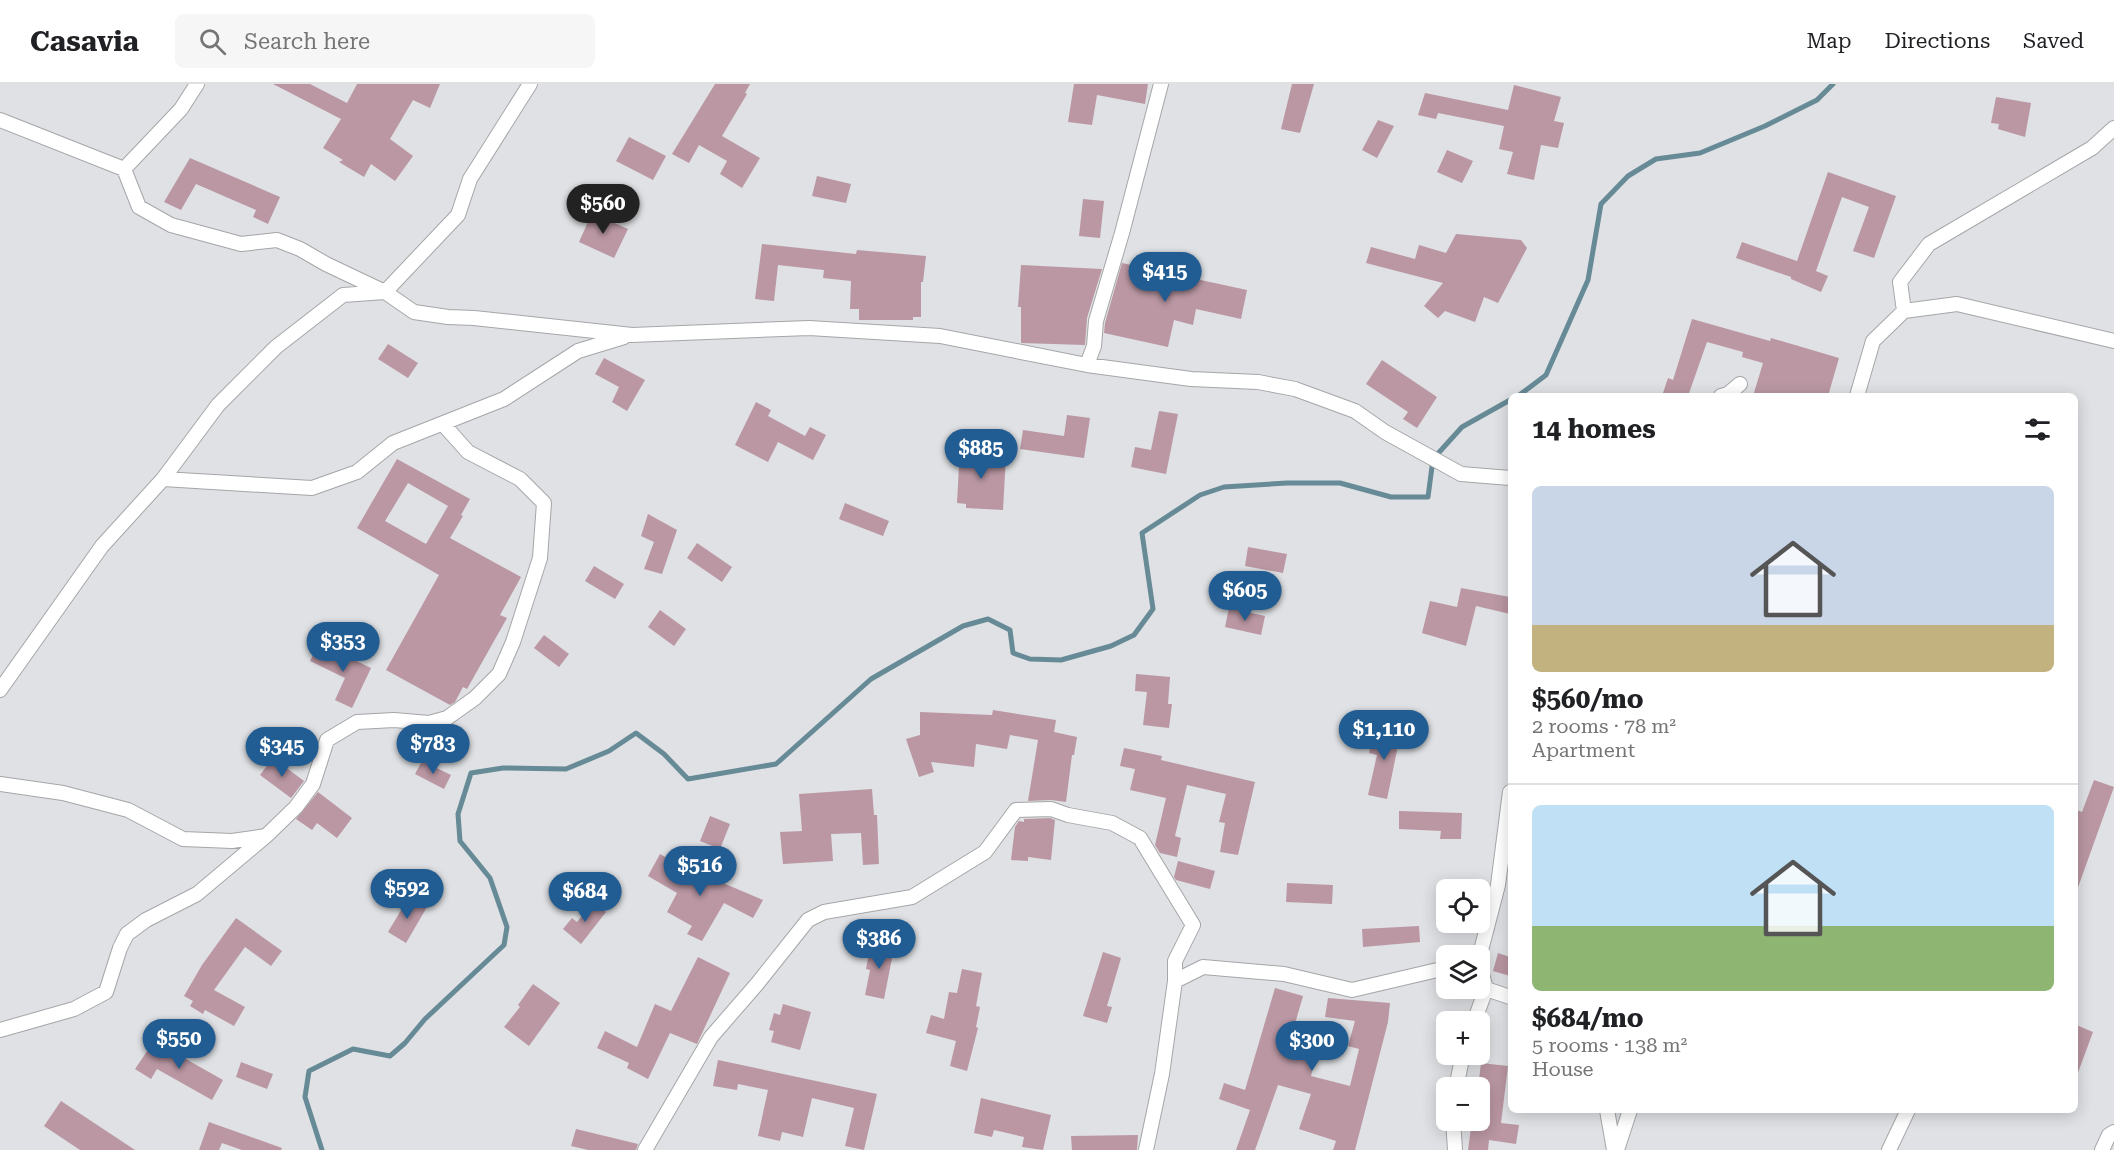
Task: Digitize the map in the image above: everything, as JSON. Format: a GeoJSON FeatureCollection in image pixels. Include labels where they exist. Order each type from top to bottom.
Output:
{"type":"FeatureCollection","features":[{"type":"Feature","properties":{"kind":"street"},"geometry":{"type":"LineString","coordinates":[[124,169],[181,109],[197,84]]}},
{"type":"Feature","properties":{"kind":"street"},"geometry":{"type":"LineString","coordinates":[[0,690],[102,546],[163,479],[218,405],[276,347],[343,295],[385,292],[458,216],[470,179],[530,84]]}},
{"type":"Feature","properties":{"kind":"street"},"geometry":{"type":"LineString","coordinates":[[1087,365],[1094,346],[1096,321],[1161,84]]}},
{"type":"Feature","properties":{"kind":"street"},"geometry":{"type":"LineString","coordinates":[[0,120],[124,169],[139,207],[171,225],[242,244],[278,240],[385,292],[414,312],[632,335],[809,328],[940,336],[1087,365],[1191,379],[1258,382],[1295,389],[1355,411],[1385,432],[1461,474],[1508,477]]}},
{"type":"Feature","properties":{"kind":"street"},"geometry":{"type":"LineString","coordinates":[[1904,311],[1900,282],[1929,244],[2092,148],[2114,128]]}},
{"type":"Feature","properties":{"kind":"street"},"geometry":{"type":"LineString","coordinates":[[1858,393],[1873,341],[1904,311],[1957,304],[2114,341]]}},
{"type":"Feature","properties":{"kind":"street"},"geometry":{"type":"LineString","coordinates":[[163,479],[312,488],[357,472],[393,443],[504,399],[578,351],[632,335]]}},
{"type":"Feature","properties":{"kind":"street"},"geometry":{"type":"LineString","coordinates":[[1729,393],[1740,384]]}},
{"type":"Feature","properties":{"kind":"street"},"geometry":{"type":"LineString","coordinates":[[0,1030],[74,1009],[106,992],[120,948],[128,934],[146,920],[197,894],[266,836],[296,807],[314,784],[327,740],[357,722],[394,720],[429,723],[447,718],[475,698],[499,674],[513,642],[540,558],[544,503],[520,479],[468,452],[443,424]]}},
{"type":"Feature","properties":{"kind":"street"},"geometry":{"type":"LineString","coordinates":[[0,784],[63,793],[128,810],[183,838],[232,841],[266,836]]}},
{"type":"Feature","properties":{"kind":"street"},"geometry":{"type":"LineString","coordinates":[[1482,945],[1498,885],[1508,808]]}},
{"type":"Feature","properties":{"kind":"street"},"geometry":{"type":"LineString","coordinates":[[645,1150],[711,1037],[808,920],[824,912],[912,897],[985,852],[1016,810],[1051,809],[1112,824],[1140,838],[1193,925],[1175,961],[1175,981],[1162,1074],[1146,1150]]}},
{"type":"Feature","properties":{"kind":"street"},"geometry":{"type":"LineString","coordinates":[[1175,981],[1203,967],[1284,974],[1352,990],[1436,970]]}},
{"type":"Feature","properties":{"kind":"street"},"geometry":{"type":"LineString","coordinates":[[1490,990],[1508,996]]}},
{"type":"Feature","properties":{"kind":"street"},"geometry":{"type":"LineString","coordinates":[[1608,1113],[1615,1150]]}},
{"type":"Feature","properties":{"kind":"street"},"geometry":{"type":"LineString","coordinates":[[1615,1150],[1629,1113]]}},
{"type":"Feature","properties":{"kind":"street"},"geometry":{"type":"LineString","coordinates":[[1890,1150],[1907,1113]]}},
{"type":"Feature","properties":{"kind":"street"},"geometry":{"type":"LineString","coordinates":[[1454,1131],[1455,1150]]}},
{"type":"Feature","properties":{"kind":"street"},"geometry":{"type":"LineString","coordinates":[[2102,1150],[2109,1136],[2114,1132]]}},
{"type":"Feature","properties":{"kind":"building"},"geometry":{"type":"Polygon","coordinates":[[[273,84],[310,84],[347,103],[357,84],[440,84],[430,108],[413,100],[390,139],[413,156],[395,181],[371,164],[364,177],[339,162],[343,160],[323,148],[341,119],[273,84]]]}},
{"type":"Feature","properties":{"kind":"building"},"geometry":{"type":"Polygon","coordinates":[[[715,84],[750,84],[745,93],[747,94],[722,136],[760,158],[742,188],[720,174],[727,161],[699,145],[689,163],[672,154],[715,84]]]}},
{"type":"Feature","properties":{"kind":"building"},"geometry":{"type":"Polygon","coordinates":[[[1074,84],[1148,84],[1145,104],[1097,95],[1092,125],[1068,122],[1074,84]]]}},
{"type":"Feature","properties":{"kind":"building"},"geometry":{"type":"Polygon","coordinates":[[[1292,84],[1314,84],[1300,133],[1281,129],[1292,84]]]}},
{"type":"Feature","properties":{"kind":"building"},"geometry":{"type":"Polygon","coordinates":[[[1514,85],[1561,97],[1554,121],[1564,123],[1558,148],[1541,145],[1534,180],[1507,174],[1513,152],[1499,149],[1504,126],[1438,113],[1436,119],[1418,115],[1425,93],[1508,110],[1514,85]]]}},
{"type":"Feature","properties":{"kind":"building"},"geometry":{"type":"Polygon","coordinates":[[[1996,97],[2031,103],[2025,137],[1998,129],[1999,124],[1991,123],[1996,97]]]}},
{"type":"Feature","properties":{"kind":"building"},"geometry":{"type":"Polygon","coordinates":[[[1378,120],[1394,126],[1377,158],[1362,150],[1378,120]]]}},
{"type":"Feature","properties":{"kind":"building"},"geometry":{"type":"Polygon","coordinates":[[[629,137],[666,156],[653,180],[616,161],[629,137]]]}},
{"type":"Feature","properties":{"kind":"building"},"geometry":{"type":"Polygon","coordinates":[[[1447,150],[1473,161],[1462,183],[1437,172],[1447,150]]]}},
{"type":"Feature","properties":{"kind":"building"},"geometry":{"type":"Polygon","coordinates":[[[190,158],[280,197],[268,224],[253,217],[256,210],[196,184],[181,210],[164,202],[190,158]]]}},
{"type":"Feature","properties":{"kind":"building"},"geometry":{"type":"Polygon","coordinates":[[[1828,172],[1896,196],[1874,258],[1853,251],[1869,207],[1842,197],[1816,271],[1828,276],[1821,292],[1791,277],[1736,258],[1742,242],[1797,261],[1828,172]]]}},
{"type":"Feature","properties":{"kind":"building"},"geometry":{"type":"Polygon","coordinates":[[[817,176],[851,184],[846,203],[812,196],[817,176]]]}},
{"type":"Feature","properties":{"kind":"building"},"geometry":{"type":"Polygon","coordinates":[[[1083,199],[1104,201],[1100,238],[1079,236],[1083,199]]]}},
{"type":"Feature","properties":{"kind":"building"},"geometry":{"type":"Polygon","coordinates":[[[592,213],[628,229],[614,258],[579,242],[592,213]]]}},
{"type":"Feature","properties":{"kind":"building"},"geometry":{"type":"Polygon","coordinates":[[[1456,234],[1521,240],[1527,248],[1498,303],[1484,297],[1475,322],[1445,311],[1438,318],[1424,306],[1443,283],[1366,263],[1371,247],[1415,259],[1419,245],[1446,253],[1456,234]]]}},
{"type":"Feature","properties":{"kind":"building"},"geometry":{"type":"Polygon","coordinates":[[[762,244],[856,254],[857,250],[926,256],[923,282],[921,282],[921,317],[913,317],[913,320],[859,320],[859,309],[850,309],[851,281],[823,278],[824,270],[778,265],[774,301],[755,299],[762,244]]]}},
{"type":"Feature","properties":{"kind":"building"},"geometry":{"type":"Polygon","coordinates":[[[1122,263],[1247,290],[1241,319],[1196,309],[1193,325],[1174,320],[1168,347],[1104,333],[1122,263]]]}},
{"type":"Feature","properties":{"kind":"building"},"geometry":{"type":"Polygon","coordinates":[[[1021,265],[1102,269],[1087,318],[1085,345],[1021,343],[1021,307],[1018,307],[1021,265]]]}},
{"type":"Feature","properties":{"kind":"building"},"geometry":{"type":"Polygon","coordinates":[[[1692,319],[1770,341],[1771,338],[1839,358],[1829,393],[1754,393],[1763,363],[1742,357],[1743,352],[1707,342],[1689,393],[1663,393],[1668,378],[1673,380],[1692,319]]]}},
{"type":"Feature","properties":{"kind":"building"},"geometry":{"type":"Polygon","coordinates":[[[388,344],[418,363],[408,378],[378,359],[388,344]]]}},
{"type":"Feature","properties":{"kind":"building"},"geometry":{"type":"Polygon","coordinates":[[[604,358],[645,380],[627,411],[612,402],[619,387],[595,374],[604,358]]]}},
{"type":"Feature","properties":{"kind":"building"},"geometry":{"type":"Polygon","coordinates":[[[1382,360],[1437,397],[1417,428],[1403,419],[1408,412],[1366,384],[1382,360]]]}},
{"type":"Feature","properties":{"kind":"building"},"geometry":{"type":"Polygon","coordinates":[[[756,402],[771,410],[768,416],[805,436],[810,427],[826,435],[813,460],[778,442],[768,462],[735,445],[756,402]]]}},
{"type":"Feature","properties":{"kind":"building"},"geometry":{"type":"Polygon","coordinates":[[[1159,411],[1178,414],[1166,474],[1131,467],[1135,447],[1151,450],[1159,411]]]}},
{"type":"Feature","properties":{"kind":"building"},"geometry":{"type":"Polygon","coordinates":[[[1067,415],[1090,418],[1084,458],[1020,449],[1023,430],[1064,436],[1067,415]]]}},
{"type":"Feature","properties":{"kind":"building"},"geometry":{"type":"Polygon","coordinates":[[[960,447],[976,448],[975,454],[1006,456],[1003,510],[966,508],[966,504],[957,503],[960,447]]]}},
{"type":"Feature","properties":{"kind":"building"},"geometry":{"type":"Polygon","coordinates":[[[397,459],[470,499],[450,538],[521,577],[500,615],[507,618],[467,689],[463,687],[455,702],[450,705],[386,670],[439,575],[357,528],[397,459]],[[408,483],[385,521],[426,544],[448,506],[408,483]]]}},
{"type":"Feature","properties":{"kind":"building"},"geometry":{"type":"Polygon","coordinates":[[[845,503],[889,521],[883,536],[839,519],[845,503]]]}},
{"type":"Feature","properties":{"kind":"building"},"geometry":{"type":"Polygon","coordinates":[[[648,514],[677,530],[662,574],[644,569],[654,542],[641,536],[648,514]]]}},
{"type":"Feature","properties":{"kind":"building"},"geometry":{"type":"Polygon","coordinates":[[[697,543],[732,567],[722,582],[687,558],[697,543]]]}},
{"type":"Feature","properties":{"kind":"building"},"geometry":{"type":"Polygon","coordinates":[[[1248,547],[1287,554],[1283,573],[1245,566],[1248,547]]]}},
{"type":"Feature","properties":{"kind":"building"},"geometry":{"type":"Polygon","coordinates":[[[594,566],[624,584],[615,599],[585,581],[594,566]]]}},
{"type":"Feature","properties":{"kind":"building"},"geometry":{"type":"Polygon","coordinates":[[[1461,588],[1508,597],[1508,614],[1476,606],[1466,646],[1422,633],[1430,601],[1457,607],[1461,588]]]}},
{"type":"Feature","properties":{"kind":"building"},"geometry":{"type":"Polygon","coordinates":[[[1229,608],[1265,616],[1261,635],[1225,627],[1229,608]]]}},
{"type":"Feature","properties":{"kind":"building"},"geometry":{"type":"Polygon","coordinates":[[[660,610],[686,629],[674,646],[648,627],[660,610]]]}},
{"type":"Feature","properties":{"kind":"building"},"geometry":{"type":"Polygon","coordinates":[[[544,635],[569,654],[559,667],[534,648],[544,635]]]}},
{"type":"Feature","properties":{"kind":"building"},"geometry":{"type":"Polygon","coordinates":[[[319,643],[371,668],[352,708],[335,700],[345,678],[310,661],[319,643]]]}},
{"type":"Feature","properties":{"kind":"building"},"geometry":{"type":"Polygon","coordinates":[[[1136,674],[1170,677],[1168,704],[1172,704],[1169,728],[1143,725],[1147,692],[1135,691],[1136,674]]]}},
{"type":"Feature","properties":{"kind":"building"},"geometry":{"type":"Polygon","coordinates":[[[993,710],[1056,720],[1054,732],[1077,737],[1074,755],[1072,755],[1066,802],[1028,801],[1038,740],[1010,735],[1007,749],[976,744],[974,767],[931,762],[934,772],[919,777],[906,739],[920,735],[920,712],[992,715],[993,710]]]}},
{"type":"Feature","properties":{"kind":"building"},"geometry":{"type":"Polygon","coordinates":[[[1382,727],[1401,731],[1387,799],[1368,795],[1377,755],[1369,753],[1373,735],[1380,737],[1382,727]]]}},
{"type":"Feature","properties":{"kind":"building"},"geometry":{"type":"Polygon","coordinates":[[[1124,748],[1162,756],[1161,760],[1255,782],[1238,855],[1220,852],[1225,823],[1219,822],[1226,794],[1187,785],[1175,836],[1181,838],[1177,857],[1160,853],[1155,845],[1166,798],[1130,790],[1135,769],[1120,766],[1124,748]]]}},
{"type":"Feature","properties":{"kind":"building"},"geometry":{"type":"Polygon","coordinates":[[[273,758],[304,781],[291,798],[260,775],[273,758]]]}},
{"type":"Feature","properties":{"kind":"building"},"geometry":{"type":"Polygon","coordinates":[[[422,761],[451,775],[444,789],[415,774],[422,761]]]}},
{"type":"Feature","properties":{"kind":"building"},"geometry":{"type":"Polygon","coordinates":[[[2094,780],[2114,787],[2078,887],[2078,810],[2082,812],[2094,780]]]}},
{"type":"Feature","properties":{"kind":"building"},"geometry":{"type":"Polygon","coordinates":[[[872,789],[874,815],[877,815],[879,864],[863,865],[861,833],[831,834],[833,861],[783,864],[780,832],[802,831],[799,794],[872,789]]]}},
{"type":"Feature","properties":{"kind":"building"},"geometry":{"type":"Polygon","coordinates":[[[318,792],[352,818],[337,838],[317,823],[312,830],[296,819],[318,792]]]}},
{"type":"Feature","properties":{"kind":"building"},"geometry":{"type":"Polygon","coordinates":[[[1399,811],[1462,813],[1461,839],[1440,839],[1441,831],[1399,829],[1399,811]]]}},
{"type":"Feature","properties":{"kind":"building"},"geometry":{"type":"Polygon","coordinates":[[[710,816],[730,824],[720,849],[700,841],[710,816]]]}},
{"type":"Feature","properties":{"kind":"building"},"geometry":{"type":"Polygon","coordinates":[[[1050,818],[1055,820],[1051,860],[1028,857],[1028,861],[1011,860],[1015,827],[1019,821],[1050,818]]]}},
{"type":"Feature","properties":{"kind":"building"},"geometry":{"type":"Polygon","coordinates":[[[660,854],[714,884],[716,880],[763,900],[753,918],[724,903],[702,941],[687,934],[692,926],[667,912],[677,893],[648,876],[660,854]]]}},
{"type":"Feature","properties":{"kind":"building"},"geometry":{"type":"Polygon","coordinates":[[[1178,861],[1215,871],[1210,889],[1176,880],[1174,877],[1178,861]]]}},
{"type":"Feature","properties":{"kind":"building"},"geometry":{"type":"Polygon","coordinates":[[[1287,883],[1333,885],[1332,904],[1286,902],[1287,883]]]}},
{"type":"Feature","properties":{"kind":"building"},"geometry":{"type":"Polygon","coordinates":[[[409,897],[427,907],[406,943],[388,932],[409,897]]]}},
{"type":"Feature","properties":{"kind":"building"},"geometry":{"type":"Polygon","coordinates":[[[594,902],[606,912],[581,944],[563,929],[572,918],[577,922],[594,902]]]}},
{"type":"Feature","properties":{"kind":"building"},"geometry":{"type":"Polygon","coordinates":[[[236,918],[282,951],[271,966],[245,947],[214,990],[245,1007],[234,1026],[205,1010],[203,1014],[190,1006],[193,1001],[184,996],[202,965],[236,918]]]}},
{"type":"Feature","properties":{"kind":"building"},"geometry":{"type":"Polygon","coordinates":[[[1419,926],[1420,942],[1363,947],[1362,929],[1419,926]]]}},
{"type":"Feature","properties":{"kind":"building"},"geometry":{"type":"Polygon","coordinates":[[[871,943],[894,948],[884,999],[865,995],[870,970],[866,969],[871,943]]]}},
{"type":"Feature","properties":{"kind":"building"},"geometry":{"type":"Polygon","coordinates":[[[1103,952],[1121,958],[1107,1006],[1112,1007],[1107,1023],[1083,1016],[1103,952]]]}},
{"type":"Feature","properties":{"kind":"building"},"geometry":{"type":"Polygon","coordinates":[[[1498,953],[1508,956],[1508,975],[1493,971],[1498,953]]]}},
{"type":"Feature","properties":{"kind":"building"},"geometry":{"type":"Polygon","coordinates":[[[698,957],[730,973],[697,1044],[670,1033],[648,1079],[627,1068],[629,1063],[597,1048],[605,1031],[637,1047],[655,1004],[671,1011],[698,957]]]}},
{"type":"Feature","properties":{"kind":"building"},"geometry":{"type":"Polygon","coordinates":[[[962,969],[982,973],[976,1006],[980,1007],[976,1027],[978,1028],[967,1071],[950,1066],[956,1041],[926,1033],[931,1015],[944,1019],[949,992],[957,993],[962,969]]]}},
{"type":"Feature","properties":{"kind":"building"},"geometry":{"type":"Polygon","coordinates":[[[533,984],[560,1003],[529,1046],[504,1027],[520,1007],[518,1005],[533,984]]]}},
{"type":"Feature","properties":{"kind":"building"},"geometry":{"type":"Polygon","coordinates":[[[1275,988],[1303,996],[1290,1041],[1318,1049],[1311,1076],[1350,1086],[1359,1049],[1348,1046],[1355,1021],[1325,1017],[1328,998],[1390,1003],[1388,1022],[1355,1150],[1333,1150],[1336,1141],[1299,1129],[1311,1094],[1278,1085],[1255,1150],[1236,1150],[1250,1110],[1219,1099],[1224,1083],[1245,1090],[1275,988]]]}},
{"type":"Feature","properties":{"kind":"building"},"geometry":{"type":"Polygon","coordinates":[[[783,1004],[811,1012],[800,1050],[771,1042],[774,1031],[769,1030],[774,1013],[780,1015],[783,1004]]]}},
{"type":"Feature","properties":{"kind":"building"},"geometry":{"type":"Polygon","coordinates":[[[2078,1026],[2093,1032],[2078,1073],[2078,1026]]]}},
{"type":"Feature","properties":{"kind":"building"},"geometry":{"type":"Polygon","coordinates":[[[154,1041],[223,1080],[212,1100],[157,1069],[151,1079],[135,1069],[154,1041]]]}},
{"type":"Feature","properties":{"kind":"building"},"geometry":{"type":"Polygon","coordinates":[[[718,1060],[877,1094],[864,1150],[845,1146],[854,1108],[812,1098],[803,1137],[782,1132],[780,1141],[758,1136],[768,1090],[738,1084],[737,1090],[713,1086],[718,1060]]]}},
{"type":"Feature","properties":{"kind":"building"},"geometry":{"type":"Polygon","coordinates":[[[241,1062],[273,1074],[267,1089],[236,1077],[241,1062]]]}},
{"type":"Feature","properties":{"kind":"building"},"geometry":{"type":"Polygon","coordinates":[[[1481,1065],[1508,1066],[1501,1123],[1519,1125],[1516,1144],[1489,1140],[1488,1150],[1468,1150],[1471,1131],[1490,1131],[1490,1077],[1479,1077],[1481,1065]]]}},
{"type":"Feature","properties":{"kind":"building"},"geometry":{"type":"Polygon","coordinates":[[[981,1098],[1051,1115],[1043,1150],[1022,1147],[1024,1137],[994,1130],[992,1137],[974,1133],[981,1098]]]}},
{"type":"Feature","properties":{"kind":"building"},"geometry":{"type":"Polygon","coordinates":[[[61,1101],[135,1150],[80,1150],[44,1126],[61,1101]]]}},
{"type":"Feature","properties":{"kind":"building"},"geometry":{"type":"Polygon","coordinates":[[[209,1122],[282,1148],[281,1150],[242,1150],[222,1143],[219,1150],[199,1150],[209,1122]]]}},
{"type":"Feature","properties":{"kind":"building"},"geometry":{"type":"Polygon","coordinates":[[[576,1129],[638,1144],[636,1150],[588,1150],[571,1146],[576,1129]]]}},
{"type":"Feature","properties":{"kind":"building"},"geometry":{"type":"Polygon","coordinates":[[[1138,1135],[1137,1150],[1072,1150],[1071,1136],[1138,1135]]]}},
{"type":"Feature","properties":{"kind":"waterway"},"geometry":{"type":"LineString","coordinates":[[1522,393],[1546,375],[1588,280],[1601,204],[1628,176],[1656,159],[1700,153],[1765,126],[1817,100],[1833,84]]}},
{"type":"Feature","properties":{"kind":"waterway"},"geometry":{"type":"LineString","coordinates":[[322,1150],[305,1097],[309,1071],[353,1049],[390,1056],[405,1043],[425,1019],[504,945],[507,927],[490,878],[460,841],[458,814],[471,773],[503,768],[566,769],[609,751],[636,733],[664,754],[688,779],[776,764],[871,679],[963,626],[988,619],[1010,630],[1013,653],[1030,659],[1061,660],[1111,646],[1134,635],[1153,609],[1142,533],[1200,495],[1224,487],[1287,483],[1340,483],[1391,497],[1428,497],[1433,459],[1462,427],[1508,401]]}}]}
